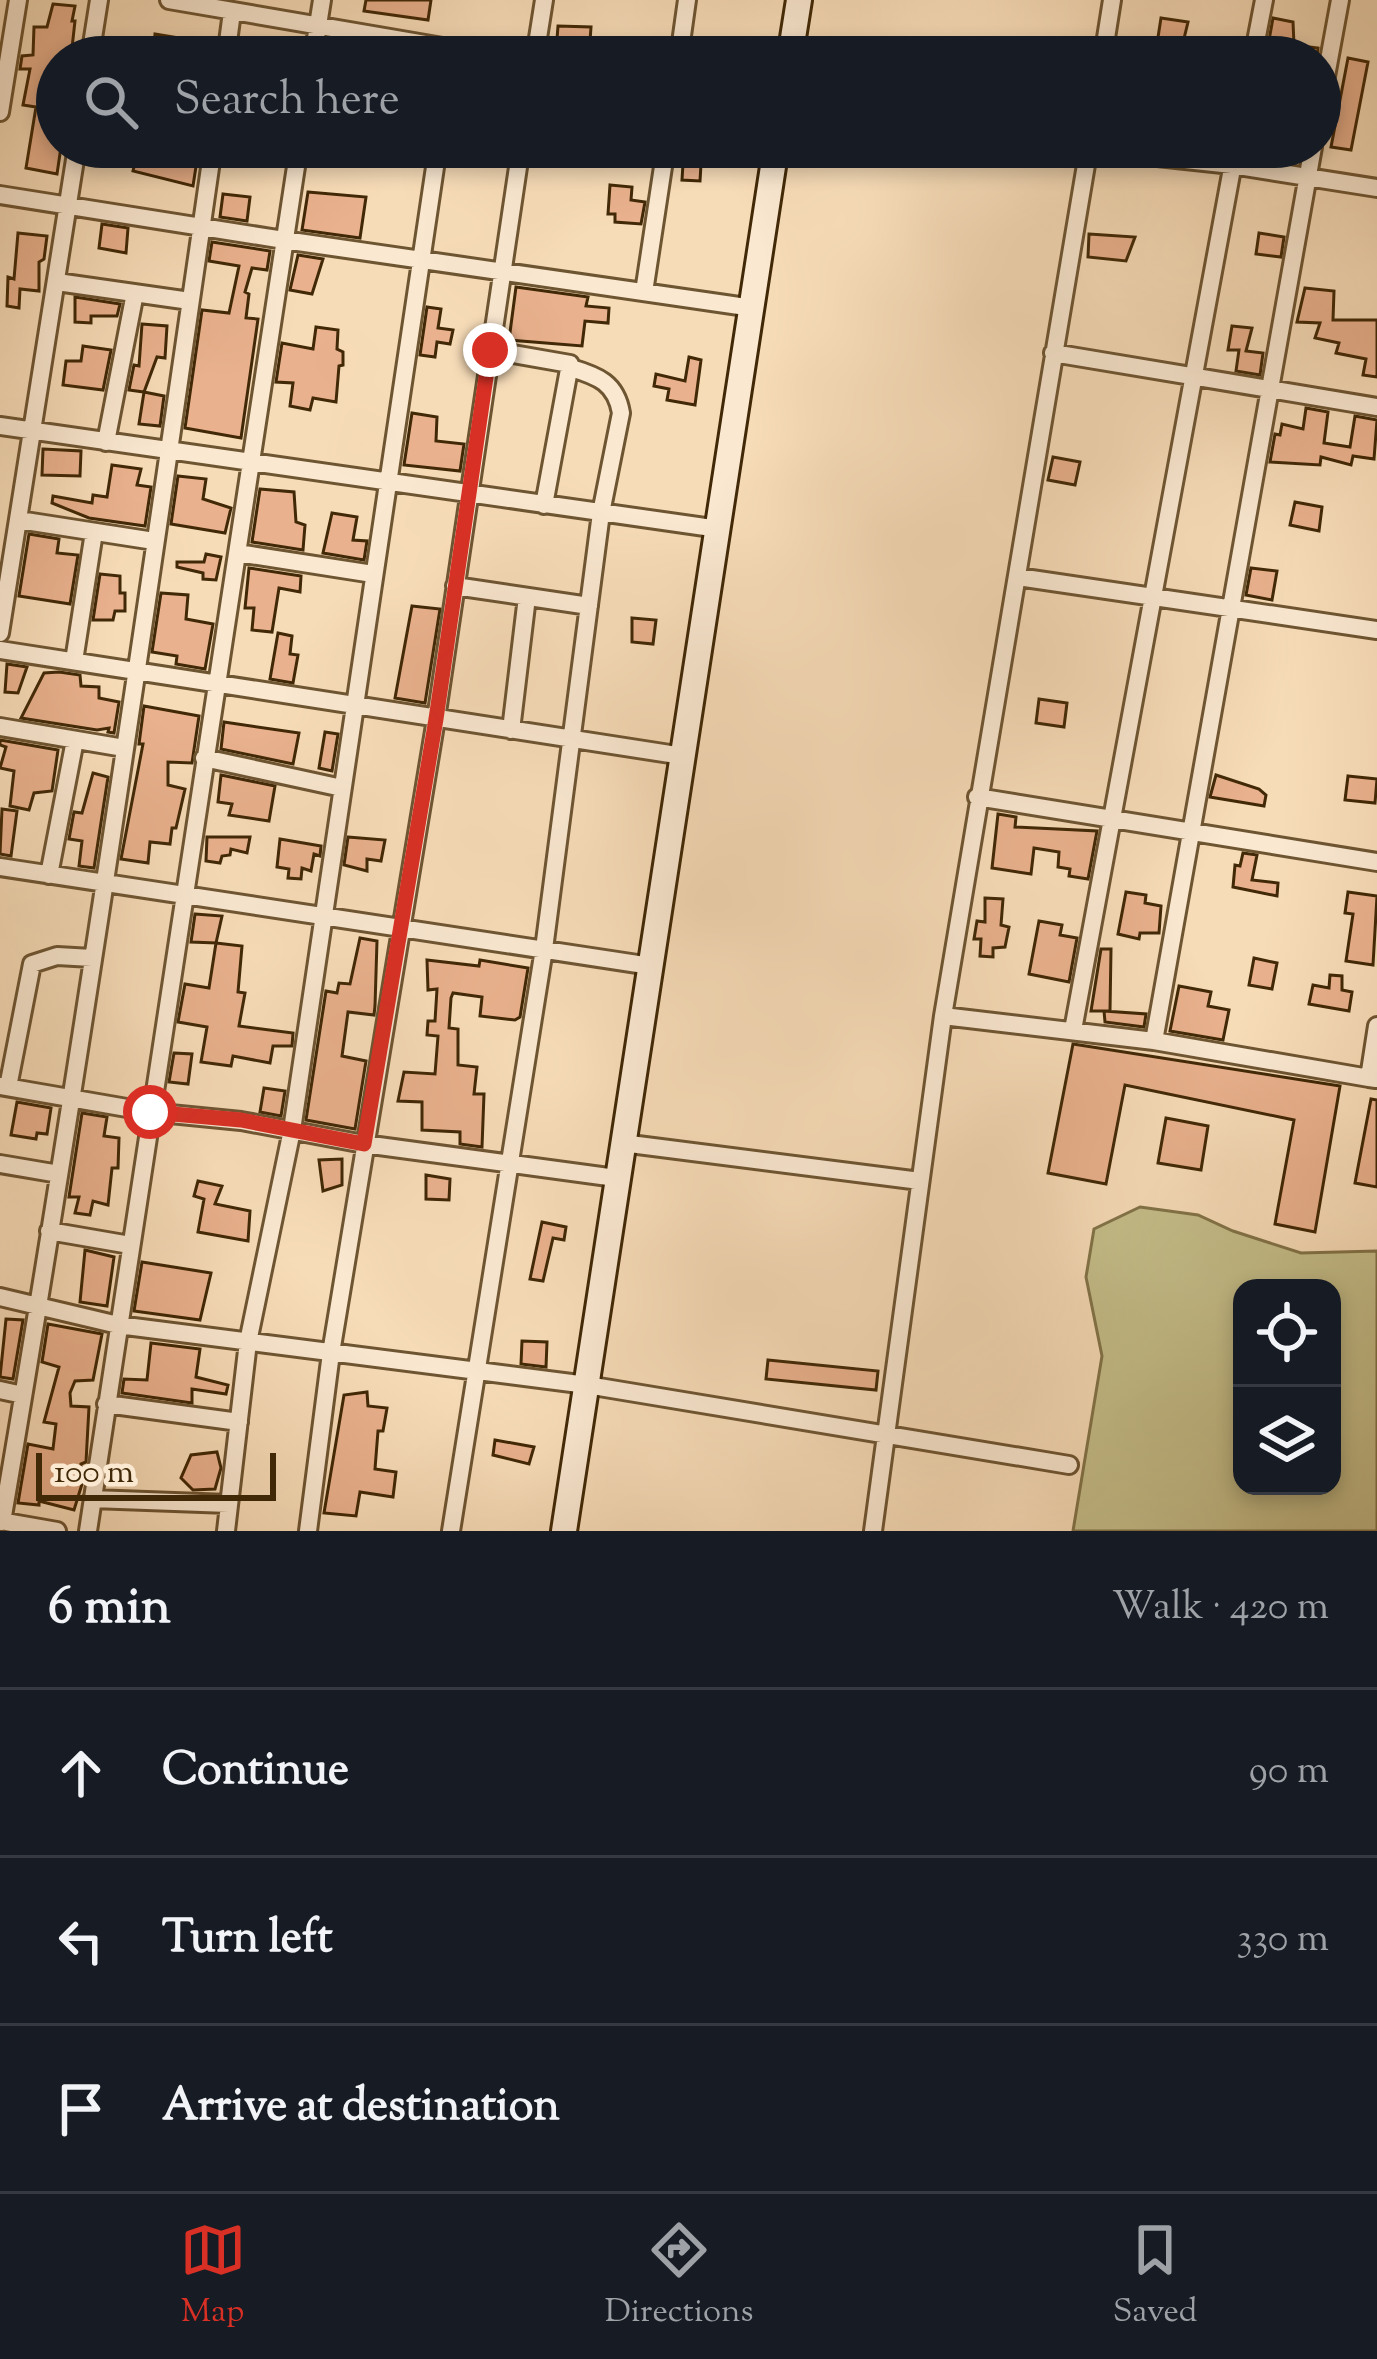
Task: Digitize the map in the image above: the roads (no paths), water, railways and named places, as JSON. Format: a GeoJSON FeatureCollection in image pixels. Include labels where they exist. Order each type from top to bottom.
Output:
{"type":"FeatureCollection","features":[{"type":"Feature","properties":{"kind":"street"},"geometry":{"type":"LineString","coordinates":[[0,112],[3,69],[18,0]]}},
{"type":"Feature","properties":{"kind":"street"},"geometry":{"type":"LineString","coordinates":[[93,36],[99,0]]}},
{"type":"Feature","properties":{"kind":"street"},"geometry":{"type":"LineString","coordinates":[[169,0],[361,36]]}},
{"type":"Feature","properties":{"kind":"street"},"geometry":{"type":"LineString","coordinates":[[317,36],[322,0]]}},
{"type":"Feature","properties":{"kind":"street"},"geometry":{"type":"LineString","coordinates":[[538,36],[544,0]]}},
{"type":"Feature","properties":{"kind":"street"},"geometry":{"type":"LineString","coordinates":[[682,36],[687,0]]}},
{"type":"Feature","properties":{"kind":"street"},"geometry":{"type":"LineString","coordinates":[[793,36],[799,0]]}},
{"type":"Feature","properties":{"kind":"street"},"geometry":{"type":"LineString","coordinates":[[1106,36],[1112,0]]}},
{"type":"Feature","properties":{"kind":"street"},"geometry":{"type":"LineString","coordinates":[[1257,36],[1264,0]]}},
{"type":"Feature","properties":{"kind":"street"},"geometry":{"type":"LineString","coordinates":[[1333,36],[1340,0]]}},
{"type":"Feature","properties":{"kind":"street"},"geometry":{"type":"LineString","coordinates":[[229,36],[232,12]]}},
{"type":"Feature","properties":{"kind":"street"},"geometry":{"type":"LineString","coordinates":[[0,633],[74,168]]}},
{"type":"Feature","properties":{"kind":"street"},"geometry":{"type":"LineString","coordinates":[[57,1531],[1,1521],[74,1098],[210,168]]}},
{"type":"Feature","properties":{"kind":"street"},"geometry":{"type":"LineString","coordinates":[[88,1531],[296,168]]}},
{"type":"Feature","properties":{"kind":"street"},"geometry":{"type":"LineString","coordinates":[[226,1531],[248,1342],[292,1130],[435,168]]}},
{"type":"Feature","properties":{"kind":"street"},"geometry":{"type":"LineString","coordinates":[[308,1531],[331,1353],[436,719],[518,168]]}},
{"type":"Feature","properties":{"kind":"street"},"geometry":{"type":"LineString","coordinates":[[644,292],[662,168]]}},
{"type":"Feature","properties":{"kind":"street"},"geometry":{"type":"LineString","coordinates":[[564,1531],[773,168]]}},
{"type":"Feature","properties":{"kind":"street"},"geometry":{"type":"LineString","coordinates":[[873,1531],[977,797],[1086,168]]}},
{"type":"Feature","properties":{"kind":"street"},"geometry":{"type":"LineString","coordinates":[[1073,1030],[1232,168]]}},
{"type":"Feature","properties":{"kind":"street"},"geometry":{"type":"LineString","coordinates":[[1278,168],[1377,188]]}},
{"type":"Feature","properties":{"kind":"street"},"geometry":{"type":"LineString","coordinates":[[1154,1041],[1309,168]]}},
{"type":"Feature","properties":{"kind":"street"},"geometry":{"type":"LineString","coordinates":[[0,195],[753,308]]}},
{"type":"Feature","properties":{"kind":"street"},"geometry":{"type":"LineString","coordinates":[[57,282],[190,301]]}},
{"type":"Feature","properties":{"kind":"street"},"geometry":{"type":"LineString","coordinates":[[106,442],[135,293]]}},
{"type":"Feature","properties":{"kind":"street"},"geometry":{"type":"LineString","coordinates":[[452,1531],[544,949],[601,513],[621,413],[618,398],[601,377],[561,360],[490,350]]}},
{"type":"Feature","properties":{"kind":"street"},"geometry":{"type":"LineString","coordinates":[[1053,353],[1377,407]]}},
{"type":"Feature","properties":{"kind":"street"},"geometry":{"type":"LineString","coordinates":[[544,506],[571,368]]}},
{"type":"Feature","properties":{"kind":"street"},"geometry":{"type":"LineString","coordinates":[[0,426],[718,529]]}},
{"type":"Feature","properties":{"kind":"street"},"geometry":{"type":"LineString","coordinates":[[20,520],[154,541]]}},
{"type":"Feature","properties":{"kind":"street"},"geometry":{"type":"LineString","coordinates":[[74,661],[94,532]]}},
{"type":"Feature","properties":{"kind":"street"},"geometry":{"type":"LineString","coordinates":[[238,553],[373,574]]}},
{"type":"Feature","properties":{"kind":"street"},"geometry":{"type":"LineString","coordinates":[[1018,577],[1377,630]]}},
{"type":"Feature","properties":{"kind":"street"},"geometry":{"type":"LineString","coordinates":[[455,586],[589,606]]}},
{"type":"Feature","properties":{"kind":"street"},"geometry":{"type":"LineString","coordinates":[[511,730],[527,597]]}},
{"type":"Feature","properties":{"kind":"street"},"geometry":{"type":"LineString","coordinates":[[0,650],[683,756]]}},
{"type":"Feature","properties":{"kind":"street"},"geometry":{"type":"LineString","coordinates":[[0,727],[124,748]]}},
{"type":"Feature","properties":{"kind":"street"},"geometry":{"type":"LineString","coordinates":[[49,875],[75,740]]}},
{"type":"Feature","properties":{"kind":"street"},"geometry":{"type":"LineString","coordinates":[[204,758],[342,788]]}},
{"type":"Feature","properties":{"kind":"street"},"geometry":{"type":"LineString","coordinates":[[977,797],[1377,862]]}},
{"type":"Feature","properties":{"kind":"street"},"geometry":{"type":"LineString","coordinates":[[0,867],[651,966]]}},
{"type":"Feature","properties":{"kind":"street"},"geometry":{"type":"LineString","coordinates":[[92,958],[57,956],[32,964],[4,1087],[616,1178]]}},
{"type":"Feature","properties":{"kind":"street"},"geometry":{"type":"LineString","coordinates":[[943,1016],[1154,1041],[1373,1078],[1377,1026]]}},
{"type":"Feature","properties":{"kind":"street"},"geometry":{"type":"LineString","coordinates":[[622,1143],[920,1181]]}},
{"type":"Feature","properties":{"kind":"street"},"geometry":{"type":"LineString","coordinates":[[0,1164],[58,1174]]}},
{"type":"Feature","properties":{"kind":"street"},"geometry":{"type":"LineString","coordinates":[[49,1231],[130,1245]]}},
{"type":"Feature","properties":{"kind":"street"},"geometry":{"type":"LineString","coordinates":[[0,1297],[118,1325],[586,1385],[1069,1465]]}},
{"type":"Feature","properties":{"kind":"street"},"geometry":{"type":"LineString","coordinates":[[0,1390],[23,1395]]}},
{"type":"Feature","properties":{"kind":"street"},"geometry":{"type":"LineString","coordinates":[[106,1404],[239,1422]]}},
{"type":"Feature","properties":{"kind":"street"},"geometry":{"type":"LineString","coordinates":[[92,1499],[229,1504]]}}]}
